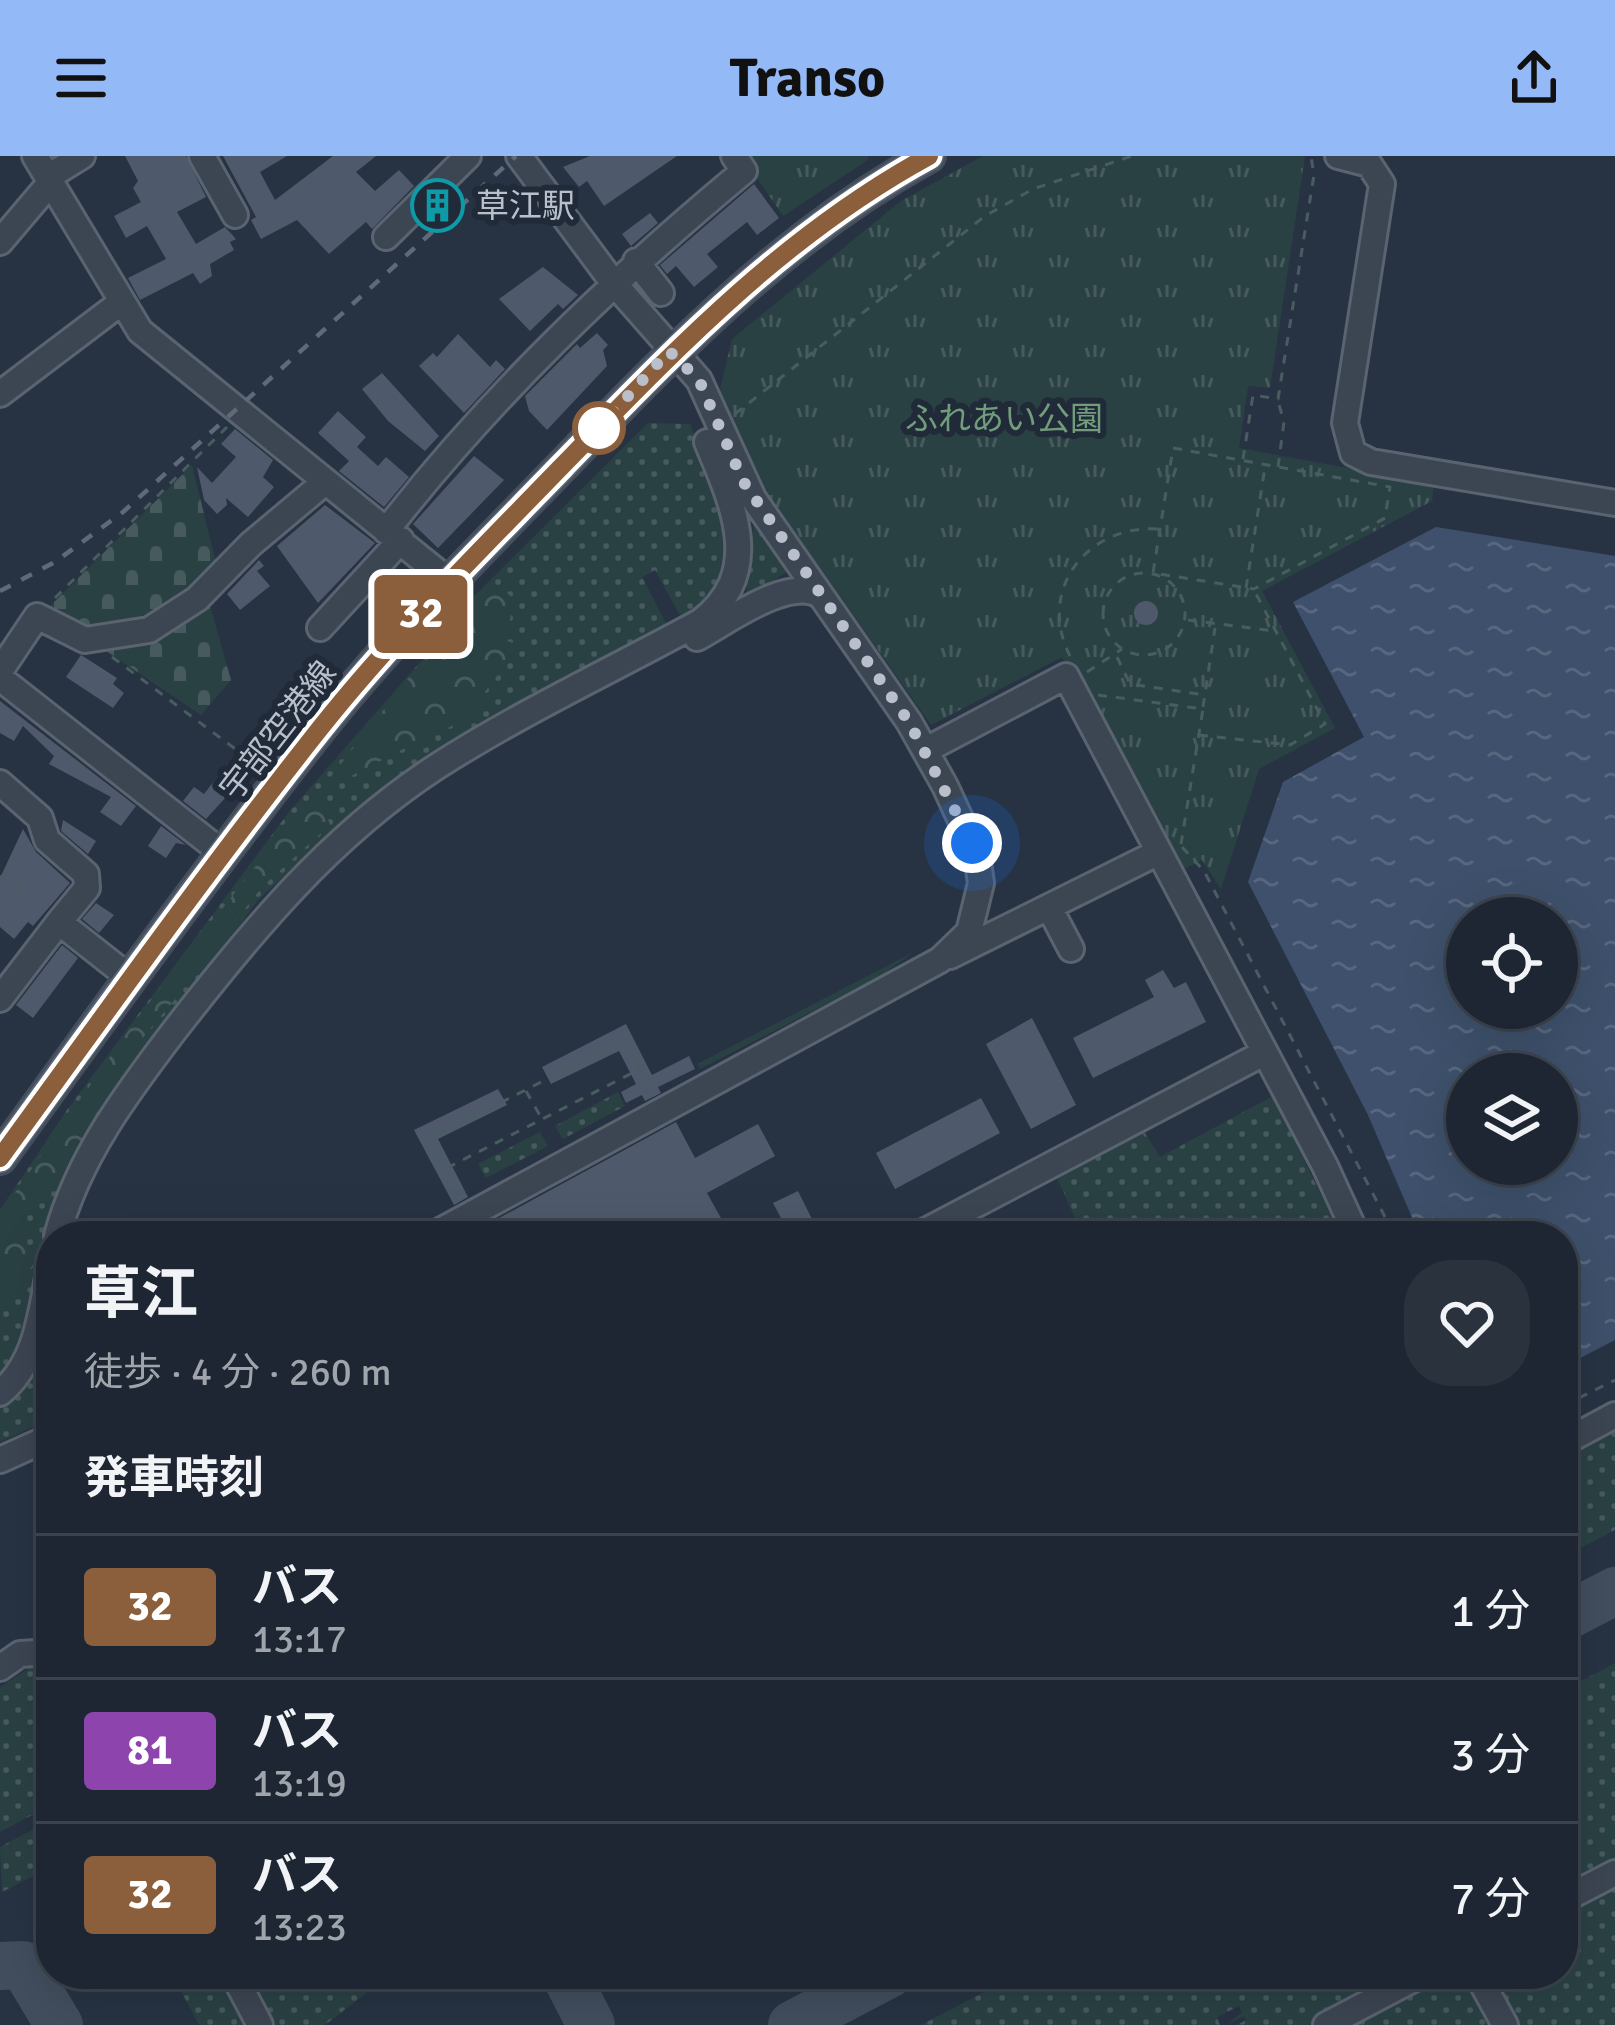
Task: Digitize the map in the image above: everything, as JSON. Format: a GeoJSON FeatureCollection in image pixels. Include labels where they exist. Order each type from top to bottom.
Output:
{"type":"FeatureCollection","features":[{"type":"Feature","properties":{"kind":"main road","name":"宇部空港線"},"geometry":{"type":"LineString","coordinates":[[0,1158],[310,740],[450,582],[669,351],[797,240],[929,156]]}},
{"type":"Feature","properties":{"kind":"street"},"geometry":{"type":"LineString","coordinates":[[0,242],[45,172],[82,156]]}},
{"type":"Feature","properties":{"kind":"street"},"geometry":{"type":"LineString","coordinates":[[202,156],[235,215]]}},
{"type":"Feature","properties":{"kind":"street"},"geometry":{"type":"LineString","coordinates":[[386,237],[468,156]]}},
{"type":"Feature","properties":{"kind":"street"},"geometry":{"type":"LineString","coordinates":[[519,156],[612,281],[699,380],[743,481],[926,750],[972,843],[981,883],[969,932],[940,960]]}},
{"type":"Feature","properties":{"kind":"street"},"geometry":{"type":"LineString","coordinates":[[320,628],[514,380],[612,281],[744,171],[734,156]]}},
{"type":"Feature","properties":{"kind":"street"},"geometry":{"type":"LineString","coordinates":[[1338,156],[1369,164],[1382,184],[1346,423],[1353,453],[1371,462],[1615,502]]}},
{"type":"Feature","properties":{"kind":"street"},"geometry":{"type":"LineString","coordinates":[[45,172],[119,304],[167,357],[450,582]]}},
{"type":"Feature","properties":{"kind":"street"},"geometry":{"type":"LineString","coordinates":[[636,261],[661,293]]}},
{"type":"Feature","properties":{"kind":"street"},"geometry":{"type":"LineString","coordinates":[[0,394],[119,304]]}},
{"type":"Feature","properties":{"kind":"street"},"geometry":{"type":"LineString","coordinates":[[63,1221],[88,1156],[134,1084],[272,907],[353,831],[436,767],[713,612],[730,592],[739,566],[732,505],[669,351]]}},
{"type":"Feature","properties":{"kind":"street"},"geometry":{"type":"LineString","coordinates":[[225,855],[0,674],[37,616],[85,640],[149,630],[179,614],[325,482]]}},
{"type":"Feature","properties":{"kind":"street"},"geometry":{"type":"LineString","coordinates":[[595,680],[786,592],[806,589],[820,595]]}},
{"type":"Feature","properties":{"kind":"street"},"geometry":{"type":"LineString","coordinates":[[926,750],[1066,676],[1349,1221]]}},
{"type":"Feature","properties":{"kind":"street"},"geometry":{"type":"LineString","coordinates":[[0,783],[40,818],[47,840],[86,874],[87,888],[0,999]]}},
{"type":"Feature","properties":{"kind":"street"},"geometry":{"type":"LineString","coordinates":[[459,1221],[940,960],[1157,853]]}},
{"type":"Feature","properties":{"kind":"street"},"geometry":{"type":"LineString","coordinates":[[1050,909],[1071,949]]}},
{"type":"Feature","properties":{"kind":"street"},"geometry":{"type":"LineString","coordinates":[[59,921],[130,978]]}},
{"type":"Feature","properties":{"kind":"street"},"geometry":{"type":"LineString","coordinates":[[945,1221],[1264,1053]]}},
{"type":"Feature","properties":{"kind":"street"},"geometry":{"type":"LineString","coordinates":[[0,1393],[25,1365],[36,1342]]}},
{"type":"Feature","properties":{"kind":"street"},"geometry":{"type":"LineString","coordinates":[[1578,1435],[1615,1415]]}},
{"type":"Feature","properties":{"kind":"street"},"geometry":{"type":"LineString","coordinates":[[0,1460],[36,1444]]}},
{"type":"Feature","properties":{"kind":"street"},"geometry":{"type":"LineString","coordinates":[[0,1668],[20,1654],[36,1653]]}},
{"type":"Feature","properties":{"kind":"street"},"geometry":{"type":"LineString","coordinates":[[1578,1892],[1615,1873]]}},
{"type":"Feature","properties":{"kind":"street"},"geometry":{"type":"LineString","coordinates":[[241,1989],[260,2025]]}},
{"type":"Feature","properties":{"kind":"street"},"geometry":{"type":"LineString","coordinates":[[1326,2025],[1394,1989]]}},
{"type":"Feature","properties":{"kind":"street"},"geometry":{"type":"LineString","coordinates":[[1486,1989],[1505,2025]]}},
{"type":"Feature","properties":{"kind":"path"},"geometry":{"type":"LineString","coordinates":[[728,418],[986,216],[1033,189],[1132,156]]}},
{"type":"Feature","properties":{"kind":"path"},"geometry":{"type":"LineString","coordinates":[[1278,467],[1284,422],[1278,399],[1314,176],[1311,156]]}},
{"type":"Feature","properties":{"kind":"path"},"geometry":{"type":"LineString","coordinates":[[1243,461],[1253,395],[1278,399]]}},
{"type":"Feature","properties":{"kind":"path"},"geometry":{"type":"LineString","coordinates":[[37,616],[241,414]]}},
{"type":"Feature","properties":{"kind":"path"},"geometry":{"type":"LineString","coordinates":[[1153,573],[1173,448],[1390,487],[1385,518],[1254,589],[1153,573],[1118,583],[1105,603],[1105,628],[1122,649],[1142,656],[1166,650],[1185,620]]}},
{"type":"Feature","properties":{"kind":"path"},"geometry":{"type":"LineString","coordinates":[[1246,588],[1266,465]]}},
{"type":"Feature","properties":{"kind":"path"},"geometry":{"type":"LineString","coordinates":[[1071,659],[1058,613],[1062,588],[1075,563],[1110,534],[1161,529]]}},
{"type":"Feature","properties":{"kind":"path"},"geometry":{"type":"LineString","coordinates":[[1153,573],[1174,586],[1185,620]]}},
{"type":"Feature","properties":{"kind":"path"},"geometry":{"type":"LineString","coordinates":[[1199,735],[1290,745],[1325,724],[1254,589]]}},
{"type":"Feature","properties":{"kind":"path"},"geometry":{"type":"LineString","coordinates":[[1185,620],[1276,631]]}},
{"type":"Feature","properties":{"kind":"path"},"geometry":{"type":"LineString","coordinates":[[1215,624],[1181,846],[1204,871],[1387,1221]]}},
{"type":"Feature","properties":{"kind":"path"},"geometry":{"type":"LineString","coordinates":[[85,640],[250,760]]}},
{"type":"Feature","properties":{"kind":"path"},"geometry":{"type":"LineString","coordinates":[[1080,676],[1117,657],[1122,649]]}},
{"type":"Feature","properties":{"kind":"path"},"geometry":{"type":"LineString","coordinates":[[1117,657],[1130,684],[1205,695]]}},
{"type":"Feature","properties":{"kind":"path"},"geometry":{"type":"LineString","coordinates":[[1090,694],[1203,709]]}},
{"type":"Feature","properties":{"kind":"path"},"geometry":{"type":"LineString","coordinates":[[0,877],[59,921]]}},
{"type":"Feature","properties":{"kind":"path"},"geometry":{"type":"LineString","coordinates":[[463,1202],[429,1138],[625,1040],[657,1101]]}},
{"type":"Feature","properties":{"kind":"path"},"geometry":{"type":"LineString","coordinates":[[445,1169],[497,1138],[543,1121],[581,1095],[640,1069]]}},
{"type":"Feature","properties":{"kind":"path"},"geometry":{"type":"LineString","coordinates":[[525,1090],[543,1121]]}},
{"type":"Feature","properties":{"kind":"path"},"geometry":{"type":"LineString","coordinates":[[1578,1398],[1615,1380]]}},
{"type":"Feature","properties":{"kind":"green space"},"geometry":{"type":"Polygon","coordinates":[[[742,156],[867,156],[869,159],[783,216],[742,156]]]}},
{"type":"Feature","properties":{"kind":"green space","name":"ふれあい公園"},"geometry":{"type":"Polygon","coordinates":[[[983,156],[1305,156],[1270,388],[1248,386],[1239,448],[1434,484],[1432,501],[1262,591],[1335,728],[1259,769],[1221,889],[1202,860],[1176,873],[1062,657],[931,725],[765,490],[720,389],[732,339],[901,201],[983,156]]]}},
{"type":"Feature","properties":{"kind":"green space"},"geometry":{"type":"Polygon","coordinates":[[[648,423],[690,424],[725,528],[720,575],[706,598],[682,619],[655,570],[642,577],[668,627],[415,767],[332,832],[258,900],[124,1082],[52,1221],[36,1221],[36,1283],[22,1337],[0,1377],[0,1210],[67,1110],[289,812],[422,660],[452,618],[648,423]]]}},
{"type":"Feature","properties":{"kind":"green space"},"geometry":{"type":"Polygon","coordinates":[[[192,465],[218,571],[207,595],[231,680],[201,715],[87,638],[42,614],[192,465]]]}},
{"type":"Feature","properties":{"kind":"green space"},"geometry":{"type":"Polygon","coordinates":[[[754,519],[789,571],[746,596],[754,519]]]}},
{"type":"Feature","properties":{"kind":"green space"},"geometry":{"type":"Polygon","coordinates":[[[486,590],[503,590],[513,598],[507,641],[518,645],[473,716],[433,735],[435,743],[423,749],[413,744],[332,786],[329,779],[455,619],[486,590]]]}},
{"type":"Feature","properties":{"kind":"green space"},"geometry":{"type":"Polygon","coordinates":[[[304,804],[324,808],[330,825],[263,886],[196,970],[180,981],[181,992],[135,1047],[135,1057],[42,1203],[22,1208],[26,1247],[36,1261],[0,1306],[0,1214],[138,1017],[304,804]]]}},
{"type":"Feature","properties":{"kind":"green space"},"geometry":{"type":"Polygon","coordinates":[[[914,952],[881,976],[700,1069],[697,1064],[914,952]]]}},
{"type":"Feature","properties":{"kind":"green space"},"geometry":{"type":"Polygon","coordinates":[[[618,1092],[625,1106],[563,1139],[555,1126],[618,1092]]]}},
{"type":"Feature","properties":{"kind":"green space"},"geometry":{"type":"Polygon","coordinates":[[[1273,1096],[1334,1221],[1076,1221],[1055,1173],[1141,1127],[1160,1157],[1273,1096]]]}},
{"type":"Feature","properties":{"kind":"green space"},"geometry":{"type":"Polygon","coordinates":[[[540,1132],[548,1146],[486,1178],[478,1164],[540,1132]]]}},
{"type":"Feature","properties":{"kind":"green space"},"geometry":{"type":"Polygon","coordinates":[[[36,1368],[36,1426],[0,1442],[0,1408],[28,1383],[36,1368]]]}},
{"type":"Feature","properties":{"kind":"green space"},"geometry":{"type":"Polygon","coordinates":[[[1615,1428],[1615,1530],[1578,1549],[1578,1447],[1615,1428]]]}},
{"type":"Feature","properties":{"kind":"green space"},"geometry":{"type":"Polygon","coordinates":[[[1615,1663],[1615,1866],[1578,1885],[1578,1683],[1615,1663]]]}},
{"type":"Feature","properties":{"kind":"green space"},"geometry":{"type":"Polygon","coordinates":[[[36,1664],[36,1813],[0,1832],[0,1687],[36,1664]]]}},
{"type":"Feature","properties":{"kind":"green space"},"geometry":{"type":"Polygon","coordinates":[[[36,1828],[36,1875],[2,1892],[0,1847],[36,1828]]]}},
{"type":"Feature","properties":{"kind":"green space"},"geometry":{"type":"Polygon","coordinates":[[[1615,1879],[1615,2025],[1511,2025],[1493,1989],[1578,1989],[1578,1898],[1615,1879]]]}},
{"type":"Feature","properties":{"kind":"green space"},"geometry":{"type":"Polygon","coordinates":[[[180,1989],[234,1989],[253,2025],[199,2025],[180,1989]]]}},
{"type":"Feature","properties":{"kind":"green space"},"geometry":{"type":"Polygon","coordinates":[[[252,1989],[372,1989],[325,2025],[271,2025],[252,1989]]]}},
{"type":"Feature","properties":{"kind":"green space"},"geometry":{"type":"Polygon","coordinates":[[[990,1989],[1376,1989],[1309,2025],[1237,2025],[1246,2020],[1244,2016],[1228,2024],[1242,2012],[1239,2006],[1217,2017],[1220,2025],[921,2025],[990,1989]]]}},
{"type":"Feature","properties":{"kind":"green space"},"geometry":{"type":"Polygon","coordinates":[[[1406,1989],[1475,1989],[1499,2025],[1337,2025],[1406,1989]]]}},
{"type":"Feature","properties":{"kind":"water"},"geometry":{"type":"Polygon","coordinates":[[[1436,527],[1615,556],[1615,1340],[1578,1359],[1578,1221],[1414,1221],[1368,1115],[1248,882],[1283,782],[1364,737],[1293,602],[1436,527]]]}},
{"type":"Feature","properties":{"kind":"building"},"geometry":{"type":"Polygon","coordinates":[[[125,156],[186,156],[206,197],[177,212],[196,244],[225,227],[236,239],[230,242],[234,250],[210,264],[212,276],[200,284],[193,273],[140,300],[128,278],[166,259],[147,226],[126,238],[114,216],[141,202],[133,188],[138,181],[125,156]]]}},
{"type":"Feature","properties":{"kind":"building"},"geometry":{"type":"Polygon","coordinates":[[[223,156],[287,156],[260,172],[275,200],[333,156],[376,156],[356,172],[375,191],[399,170],[414,186],[372,229],[366,222],[329,254],[297,220],[261,239],[251,220],[256,217],[223,156]]]}},
{"type":"Feature","properties":{"kind":"building"},"geometry":{"type":"Polygon","coordinates":[[[590,156],[677,156],[604,206],[587,181],[579,187],[563,167],[590,156]]]}},
{"type":"Feature","properties":{"kind":"building"},"geometry":{"type":"Polygon","coordinates":[[[754,184],[779,218],[757,235],[747,222],[707,254],[718,267],[694,287],[676,266],[667,274],[660,265],[754,184]]]}},
{"type":"Feature","properties":{"kind":"building"},"geometry":{"type":"Polygon","coordinates":[[[650,213],[658,223],[631,246],[622,234],[650,213]]]}},
{"type":"Feature","properties":{"kind":"building"},"geometry":{"type":"Polygon","coordinates":[[[543,267],[578,295],[563,309],[558,304],[530,331],[499,299],[543,267]]]}},
{"type":"Feature","properties":{"kind":"building"},"geometry":{"type":"Polygon","coordinates":[[[597,333],[608,345],[603,350],[607,366],[547,430],[529,411],[525,396],[577,344],[580,348],[597,333]]]}},
{"type":"Feature","properties":{"kind":"building"},"geometry":{"type":"Polygon","coordinates":[[[458,334],[490,367],[496,360],[505,369],[464,413],[419,366],[433,353],[437,357],[458,334]]]}},
{"type":"Feature","properties":{"kind":"building"},"geometry":{"type":"Polygon","coordinates":[[[382,373],[439,436],[425,451],[388,421],[362,389],[382,373]]]}},
{"type":"Feature","properties":{"kind":"building"},"geometry":{"type":"Polygon","coordinates":[[[338,411],[366,437],[357,447],[378,466],[386,457],[409,477],[384,507],[339,471],[349,461],[318,433],[338,411]]]}},
{"type":"Feature","properties":{"kind":"building"},"geometry":{"type":"Polygon","coordinates":[[[235,429],[273,460],[263,477],[274,487],[248,517],[226,498],[227,505],[217,514],[204,500],[197,467],[212,483],[236,457],[221,444],[235,429]]]}},
{"type":"Feature","properties":{"kind":"building"},"geometry":{"type":"Polygon","coordinates":[[[474,456],[504,480],[438,548],[413,524],[474,456]]]}},
{"type":"Feature","properties":{"kind":"building"},"geometry":{"type":"Polygon","coordinates":[[[325,505],[375,543],[318,603],[277,546],[325,505]]]}},
{"type":"Feature","properties":{"kind":"building"},"geometry":{"type":"Polygon","coordinates":[[[259,560],[264,566],[257,571],[270,586],[240,610],[227,594],[259,560]]]}},
{"type":"Feature","properties":{"kind":"building"},"geometry":{"type":"Polygon","coordinates":[[[1146,601],[1155,604],[1155,622],[1146,625],[1137,622],[1134,613],[1137,604],[1146,601]]]}},
{"type":"Feature","properties":{"kind":"building"},"geometry":{"type":"Polygon","coordinates":[[[81,655],[117,678],[113,684],[124,693],[113,708],[66,677],[81,655]]]}},
{"type":"Feature","properties":{"kind":"building"},"geometry":{"type":"Polygon","coordinates":[[[0,701],[136,806],[121,826],[100,812],[111,797],[49,764],[54,756],[23,726],[14,741],[0,733],[0,701]]]}},
{"type":"Feature","properties":{"kind":"building"},"geometry":{"type":"Polygon","coordinates":[[[228,763],[240,772],[233,781],[237,785],[206,819],[183,801],[194,787],[204,794],[228,763]]]}},
{"type":"Feature","properties":{"kind":"building"},"geometry":{"type":"Polygon","coordinates":[[[63,820],[96,841],[88,854],[61,831],[63,820]]]}},
{"type":"Feature","properties":{"kind":"building"},"geometry":{"type":"Polygon","coordinates":[[[161,826],[186,845],[176,843],[166,858],[148,846],[161,826]]]}},
{"type":"Feature","properties":{"kind":"building"},"geometry":{"type":"Polygon","coordinates":[[[23,829],[36,852],[70,883],[33,926],[28,922],[14,939],[0,927],[0,878],[23,829]]]}},
{"type":"Feature","properties":{"kind":"building"},"geometry":{"type":"Polygon","coordinates":[[[96,903],[114,915],[99,933],[82,919],[96,903]]]}},
{"type":"Feature","properties":{"kind":"building"},"geometry":{"type":"Polygon","coordinates":[[[62,945],[78,958],[33,1018],[16,1005],[62,945]]]}},
{"type":"Feature","properties":{"kind":"building"},"geometry":{"type":"Polygon","coordinates":[[[1163,970],[1174,988],[1186,982],[1206,1022],[1093,1078],[1073,1038],[1154,997],[1145,980],[1163,970]]]}},
{"type":"Feature","properties":{"kind":"building"},"geometry":{"type":"Polygon","coordinates":[[[1032,1018],[1076,1105],[1031,1129],[986,1044],[1032,1018]]]}},
{"type":"Feature","properties":{"kind":"building"},"geometry":{"type":"Polygon","coordinates":[[[626,1024],[652,1075],[689,1056],[695,1069],[658,1087],[661,1093],[645,1101],[642,1095],[626,1103],[621,1092],[636,1084],[619,1051],[551,1084],[542,1067],[626,1024]]]}},
{"type":"Feature","properties":{"kind":"building"},"geometry":{"type":"Polygon","coordinates":[[[498,1089],[507,1105],[438,1139],[468,1197],[454,1205],[414,1130],[498,1089]]]}},
{"type":"Feature","properties":{"kind":"building"},"geometry":{"type":"Polygon","coordinates":[[[981,1098],[1000,1133],[895,1189],[876,1153],[981,1098]]]}},
{"type":"Feature","properties":{"kind":"building"},"geometry":{"type":"Polygon","coordinates":[[[676,1122],[695,1158],[758,1124],[775,1156],[707,1193],[723,1221],[494,1221],[676,1122]]]}},
{"type":"Feature","properties":{"kind":"building"},"geometry":{"type":"Polygon","coordinates":[[[798,1191],[813,1221],[783,1221],[773,1203],[798,1191]]]}},
{"type":"Feature","properties":{"kind":"taxiway"},"geometry":{"type":"LineString","coordinates":[[1578,1610],[1615,1591]]}},
{"type":"Feature","properties":{"kind":"taxiway"},"geometry":{"type":"LineString","coordinates":[[0,1966],[23,1965],[36,1987]]}},
{"type":"Feature","properties":{"kind":"taxiway"},"geometry":{"type":"LineString","coordinates":[[37,1989],[59,2025]]}},
{"type":"Feature","properties":{"kind":"taxiway"},"geometry":{"type":"LineString","coordinates":[[573,1989],[591,2025]]}},
{"type":"Feature","properties":{"kind":"taxiway"},"geometry":{"type":"LineString","coordinates":[[792,2025],[860,1989]]}},
{"type":"Feature","properties":{"kind":"railway"},"geometry":{"type":"LineString","coordinates":[[0,591],[55,562],[123,512],[516,156]]}},
{"type":"Feature","properties":{"kind":"bus line","name":"32"},"geometry":{"type":"LineString","coordinates":[[0,1158],[310,740],[450,582],[669,351],[797,240],[929,156]]}},
{"type":"Feature","properties":{"kind":"place","name":"草江駅"},"geometry":{"type":"Point","coordinates":[437,205]}},
{"type":"Feature","properties":{"kind":"route"},"geometry":{"type":"LineString","coordinates":[[599,428],[669,351],[699,380],[743,481],[909,722],[972,843]]}}]}
